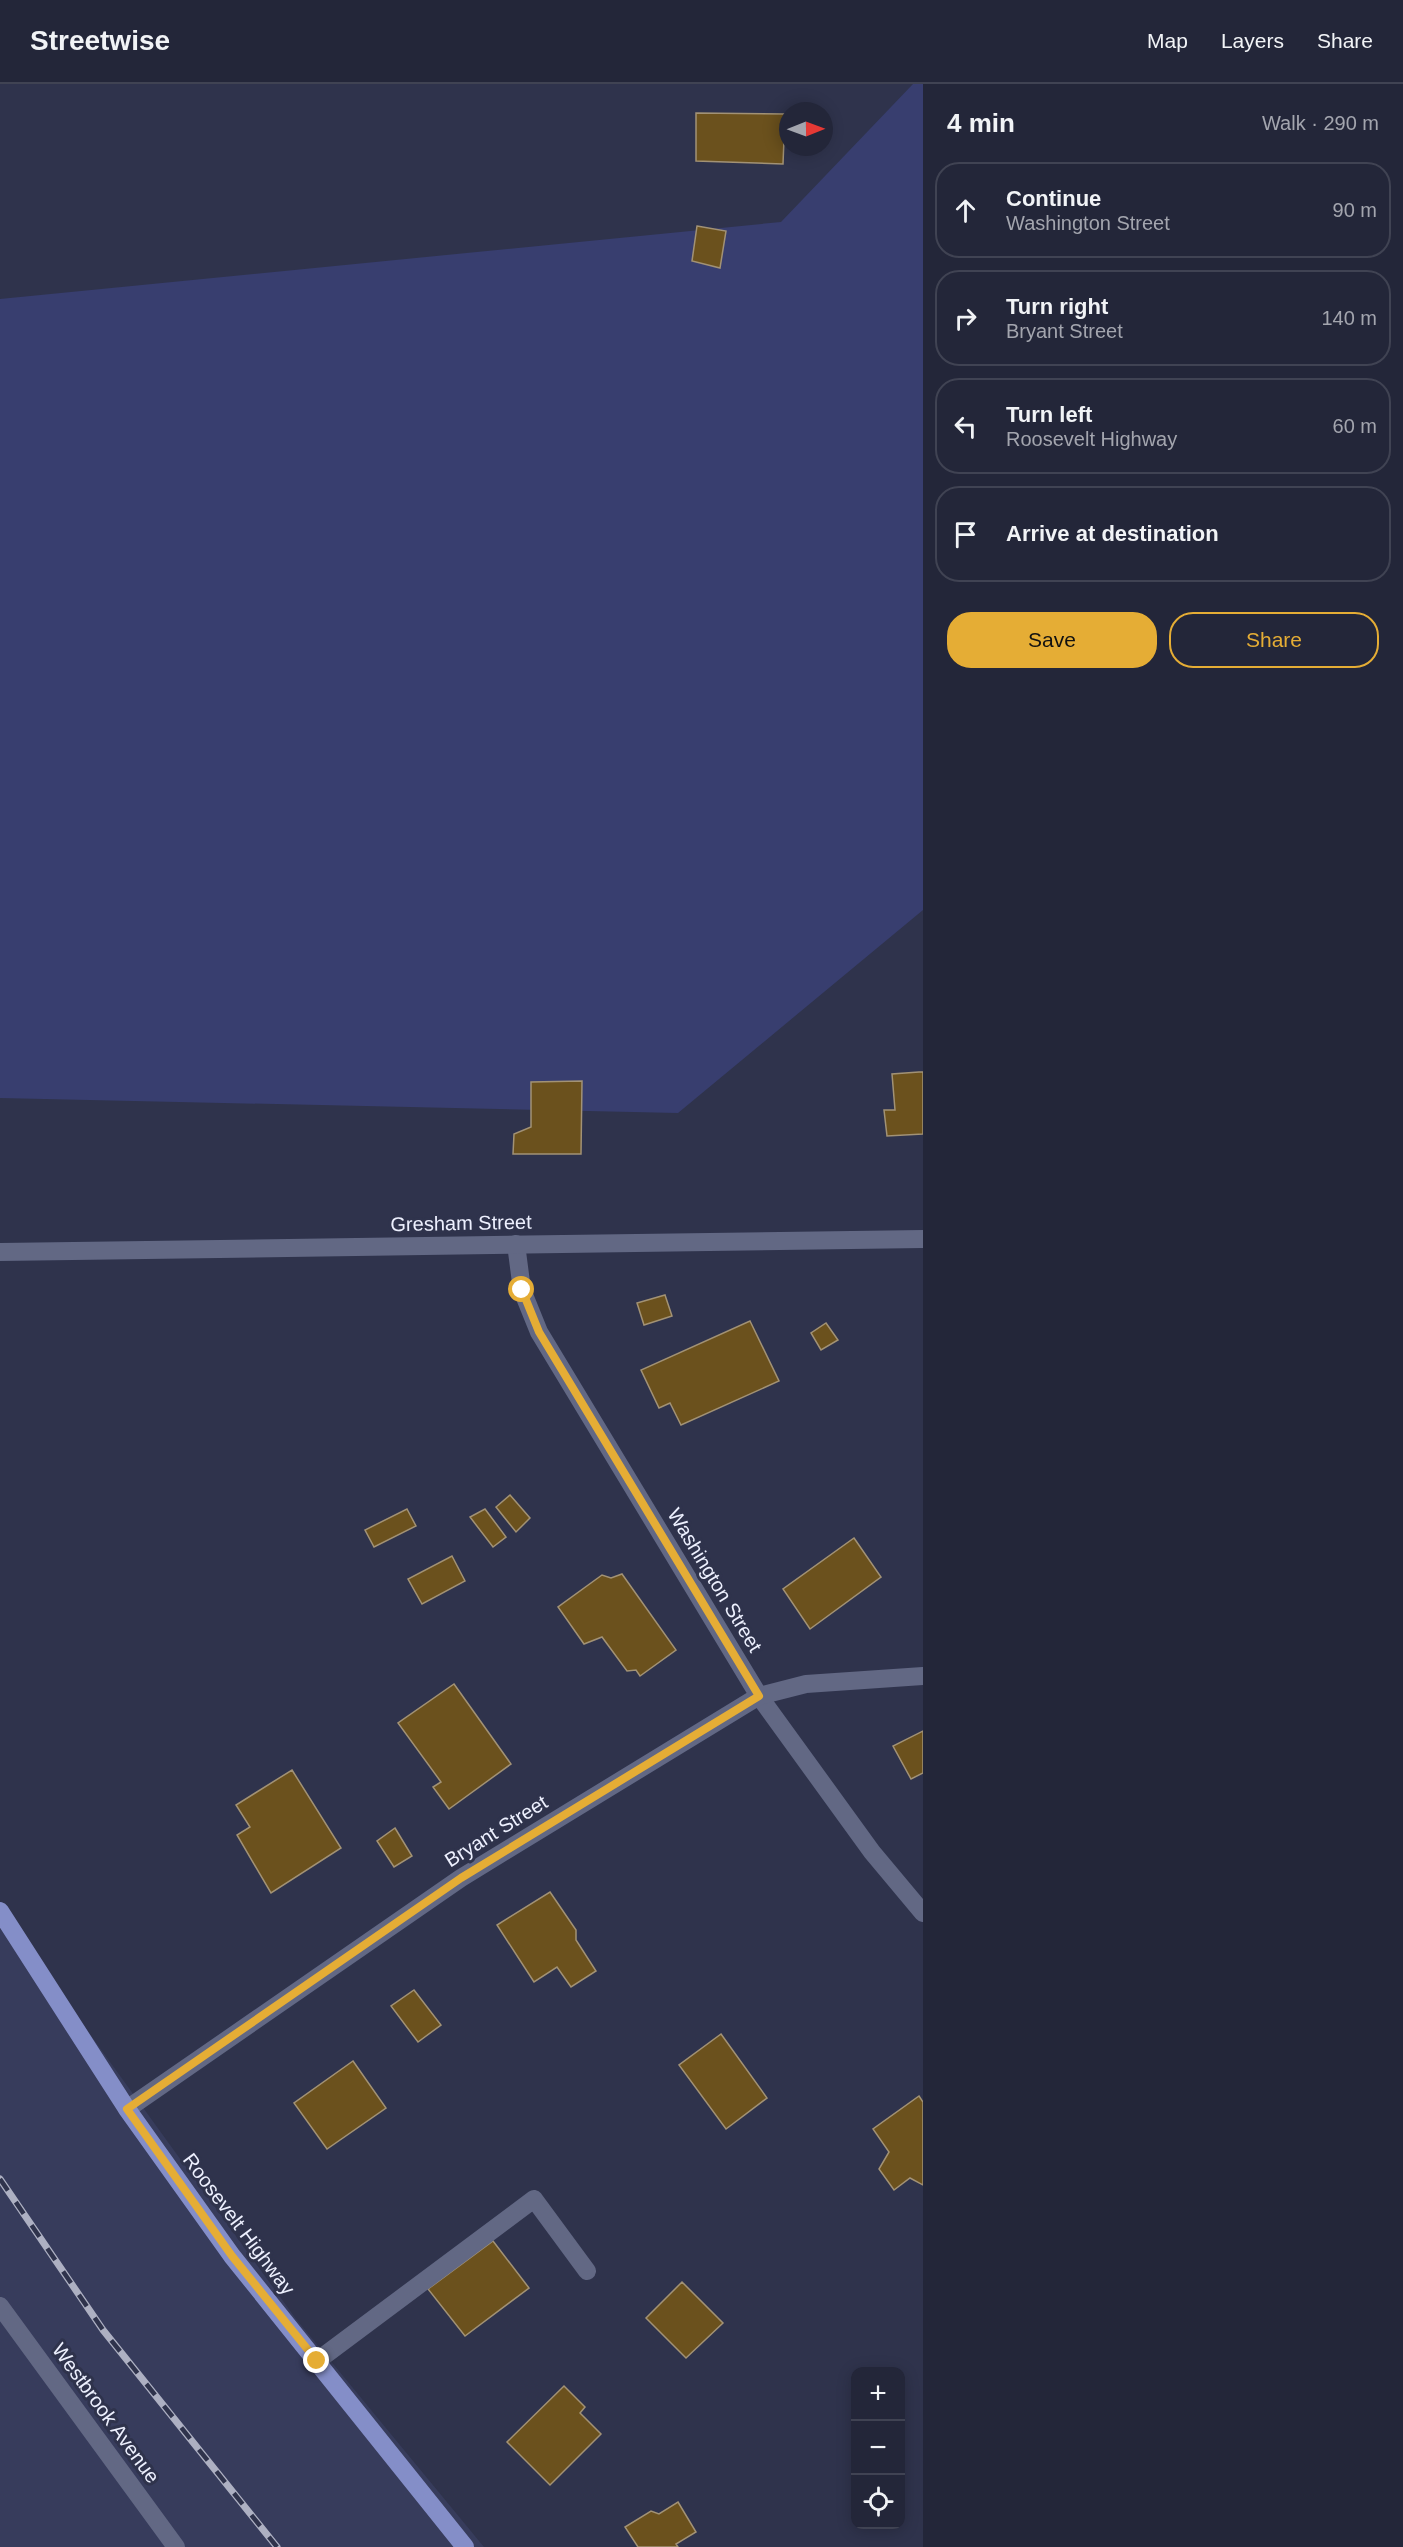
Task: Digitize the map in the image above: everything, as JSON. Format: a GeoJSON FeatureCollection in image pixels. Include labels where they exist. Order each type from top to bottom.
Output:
{"type":"FeatureCollection","features":[{"type":"Feature","properties":{"kind":"main road","name":"Roosevelt Highway"},"geometry":{"type":"LineString","coordinates":[[0,1911],[127,2109],[232,2256],[465,2547]]}},
{"type":"Feature","properties":{"kind":"street","name":"Gresham Street"},"geometry":{"type":"LineString","coordinates":[[0,1252],[923,1239]]}},
{"type":"Feature","properties":{"kind":"street","name":"Washington Street"},"geometry":{"type":"LineString","coordinates":[[516,1244],[522,1290],[539,1332],[759,1696],[872,1852],[923,1913]]}},
{"type":"Feature","properties":{"kind":"street","name":"Bryant Street"},"geometry":{"type":"LineString","coordinates":[[127,2109],[461,1878],[759,1696],[806,1684],[923,1676]]}},
{"type":"Feature","properties":{"kind":"street"},"geometry":{"type":"LineString","coordinates":[[317,2361],[534,2199],[587,2271]]}},
{"type":"Feature","properties":{"kind":"street","name":"Westbrook Avenue"},"geometry":{"type":"LineString","coordinates":[[0,2306],[176,2547]]}},
{"type":"Feature","properties":{"kind":"shaded area"},"geometry":{"type":"Polygon","coordinates":[[[913,84],[923,84],[923,910],[678,1113],[0,1098],[0,299],[781,222],[913,84]]]}},
{"type":"Feature","properties":{"kind":"shaded area"},"geometry":{"type":"Polygon","coordinates":[[[0,1910],[296,2319],[484,2547],[0,2547],[0,1910]]]}},
{"type":"Feature","properties":{"kind":"building"},"geometry":{"type":"Polygon","coordinates":[[[696,113],[779,114],[779,156],[783,156],[783,164],[696,161],[696,113]]]}},
{"type":"Feature","properties":{"kind":"building"},"geometry":{"type":"Polygon","coordinates":[[[697,226],[726,231],[720,268],[692,261],[697,226]]]}},
{"type":"Feature","properties":{"kind":"building"},"geometry":{"type":"Polygon","coordinates":[[[923,1072],[923,1134],[887,1136],[884,1110],[895,1110],[892,1074],[923,1072]]]}},
{"type":"Feature","properties":{"kind":"building"},"geometry":{"type":"Polygon","coordinates":[[[582,1081],[581,1154],[513,1154],[514,1134],[531,1127],[531,1082],[582,1081]]]}},
{"type":"Feature","properties":{"kind":"building"},"geometry":{"type":"Polygon","coordinates":[[[665,1295],[672,1316],[644,1325],[637,1303],[665,1295]]]}},
{"type":"Feature","properties":{"kind":"building"},"geometry":{"type":"Polygon","coordinates":[[[750,1321],[779,1381],[681,1425],[670,1403],[659,1408],[641,1370],[750,1321]]]}},
{"type":"Feature","properties":{"kind":"building"},"geometry":{"type":"Polygon","coordinates":[[[826,1323],[838,1340],[821,1350],[811,1333],[826,1323]]]}},
{"type":"Feature","properties":{"kind":"building"},"geometry":{"type":"Polygon","coordinates":[[[510,1495],[530,1518],[516,1532],[496,1507],[510,1495]]]}},
{"type":"Feature","properties":{"kind":"building"},"geometry":{"type":"Polygon","coordinates":[[[407,1509],[416,1526],[374,1547],[365,1530],[407,1509]]]}},
{"type":"Feature","properties":{"kind":"building"},"geometry":{"type":"Polygon","coordinates":[[[485,1509],[506,1537],[493,1547],[470,1517],[485,1509]]]}},
{"type":"Feature","properties":{"kind":"building"},"geometry":{"type":"Polygon","coordinates":[[[854,1538],[881,1577],[810,1629],[783,1589],[854,1538]]]}},
{"type":"Feature","properties":{"kind":"building"},"geometry":{"type":"Polygon","coordinates":[[[452,1556],[465,1581],[422,1604],[408,1579],[452,1556]]]}},
{"type":"Feature","properties":{"kind":"building"},"geometry":{"type":"Polygon","coordinates":[[[622,1574],[676,1650],[640,1676],[636,1670],[627,1671],[602,1637],[584,1644],[558,1607],[602,1575],[611,1578],[622,1574]]]}},
{"type":"Feature","properties":{"kind":"building"},"geometry":{"type":"Polygon","coordinates":[[[454,1684],[511,1764],[449,1809],[433,1787],[441,1782],[398,1723],[454,1684]]]}},
{"type":"Feature","properties":{"kind":"building"},"geometry":{"type":"Polygon","coordinates":[[[923,1731],[923,1773],[911,1779],[893,1746],[923,1731]]]}},
{"type":"Feature","properties":{"kind":"building"},"geometry":{"type":"Polygon","coordinates":[[[292,1770],[341,1848],[271,1893],[237,1835],[250,1827],[236,1805],[292,1770]]]}},
{"type":"Feature","properties":{"kind":"building"},"geometry":{"type":"Polygon","coordinates":[[[395,1828],[412,1856],[394,1867],[377,1841],[395,1828]]]}},
{"type":"Feature","properties":{"kind":"building"},"geometry":{"type":"Polygon","coordinates":[[[550,1892],[576,1930],[576,1940],[596,1971],[571,1987],[557,1967],[534,1982],[497,1925],[550,1892]]]}},
{"type":"Feature","properties":{"kind":"building"},"geometry":{"type":"Polygon","coordinates":[[[414,1990],[441,2025],[418,2042],[391,2006],[414,1990]]]}},
{"type":"Feature","properties":{"kind":"building"},"geometry":{"type":"Polygon","coordinates":[[[721,2034],[767,2098],[726,2129],[679,2065],[721,2034]]]}},
{"type":"Feature","properties":{"kind":"building"},"geometry":{"type":"Polygon","coordinates":[[[353,2061],[386,2108],[327,2149],[294,2103],[353,2061]]]}},
{"type":"Feature","properties":{"kind":"building"},"geometry":{"type":"Polygon","coordinates":[[[919,2096],[923,2102],[923,2185],[910,2178],[894,2190],[879,2169],[889,2152],[873,2129],[919,2096]]]}},
{"type":"Feature","properties":{"kind":"building"},"geometry":{"type":"Polygon","coordinates":[[[493,2241],[529,2288],[465,2336],[428,2289],[493,2241]]]}},
{"type":"Feature","properties":{"kind":"building"},"geometry":{"type":"Polygon","coordinates":[[[682,2282],[723,2323],[686,2358],[646,2318],[682,2282]]]}},
{"type":"Feature","properties":{"kind":"building"},"geometry":{"type":"Polygon","coordinates":[[[564,2386],[585,2407],[580,2413],[601,2434],[550,2485],[507,2442],[564,2386]]]}},
{"type":"Feature","properties":{"kind":"building"},"geometry":{"type":"Polygon","coordinates":[[[678,2502],[696,2532],[676,2544],[678,2547],[638,2547],[625,2527],[651,2511],[659,2514],[678,2502]]]}},
{"type":"Feature","properties":{"kind":"railway"},"geometry":{"type":"LineString","coordinates":[[0,2179],[103,2330],[277,2547]]}},
{"type":"Feature","properties":{"kind":"route"},"geometry":{"type":"LineString","coordinates":[[317,2361],[232,2256],[127,2109],[461,1878],[759,1696],[539,1332],[522,1290]]}}]}
